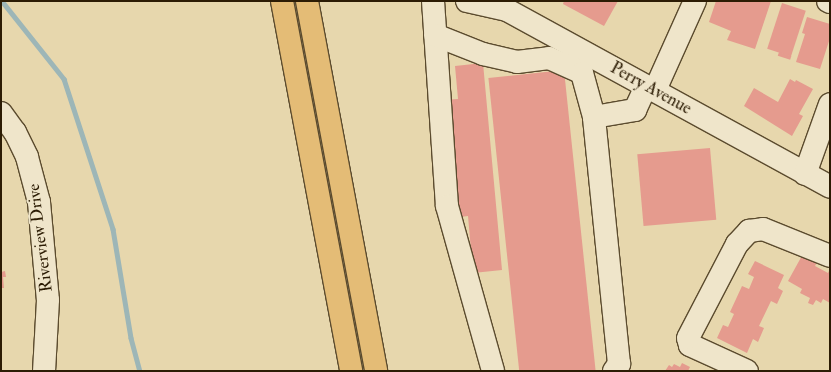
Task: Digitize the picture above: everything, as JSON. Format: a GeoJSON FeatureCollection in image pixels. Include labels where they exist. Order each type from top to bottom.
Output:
{"type":"FeatureCollection","features":[{"type":"Feature","properties":{"kind":"highway"},"geometry":{"type":"LineString","coordinates":[[269,1],[281,30],[351,371]]}},
{"type":"Feature","properties":{"kind":"highway"},"geometry":{"type":"LineString","coordinates":[[281,30],[282,1]]}},
{"type":"Feature","properties":{"kind":"highway"},"geometry":{"type":"LineString","coordinates":[[306,1],[317,32]]}},
{"type":"Feature","properties":{"kind":"highway"},"geometry":{"type":"LineString","coordinates":[[319,1],[317,32],[326,104],[376,371]]}},
{"type":"Feature","properties":{"kind":"street"},"geometry":{"type":"LineString","coordinates":[[433,1],[447,206],[493,371]]}},
{"type":"Feature","properties":{"kind":"street","name":"Perry Avenue"},"geometry":{"type":"LineString","coordinates":[[467,1],[509,6],[650,88],[830,187]]}},
{"type":"Feature","properties":{"kind":"street"},"geometry":{"type":"LineString","coordinates":[[594,116],[635,110],[650,88],[695,1]]}},
{"type":"Feature","properties":{"kind":"street"},"geometry":{"type":"LineString","coordinates":[[435,35],[483,54],[516,62],[549,58],[582,73],[594,116],[619,364],[614,371]]}},
{"type":"Feature","properties":{"kind":"street"},"geometry":{"type":"LineString","coordinates":[[805,174],[830,104]]}},
{"type":"Feature","properties":{"kind":"street","name":"Riverview Drive"},"geometry":{"type":"LineString","coordinates":[[1,113],[24,150],[40,202],[48,300],[44,371]]}},
{"type":"Feature","properties":{"kind":"street"},"geometry":{"type":"LineString","coordinates":[[747,371],[690,345],[688,338],[738,244],[749,231],[763,229],[830,256]]}},
{"type":"Feature","properties":{"kind":"building"},"geometry":{"type":"Polygon","coordinates":[[[564,1],[618,1],[604,26],[563,4],[564,1]]]}},
{"type":"Feature","properties":{"kind":"building"},"geometry":{"type":"Polygon","coordinates":[[[716,1],[771,1],[755,49],[727,40],[731,31],[709,22],[716,1]]]}},
{"type":"Feature","properties":{"kind":"building"},"geometry":{"type":"Polygon","coordinates":[[[782,3],[806,11],[791,56],[767,49],[782,3]]]}},
{"type":"Feature","properties":{"kind":"building"},"geometry":{"type":"Polygon","coordinates":[[[807,17],[830,24],[830,38],[820,69],[796,62],[805,34],[802,33],[807,17]]]}},
{"type":"Feature","properties":{"kind":"building"},"geometry":{"type":"Polygon","coordinates":[[[779,52],[791,56],[790,60],[778,56],[779,52]]]}},
{"type":"Feature","properties":{"kind":"building"},"geometry":{"type":"Polygon","coordinates":[[[483,63],[502,270],[473,273],[468,216],[453,218],[442,100],[458,99],[455,66],[483,63]]]}},
{"type":"Feature","properties":{"kind":"building"},"geometry":{"type":"Polygon","coordinates":[[[564,70],[596,370],[519,371],[488,78],[564,70]]]}},
{"type":"Feature","properties":{"kind":"building"},"geometry":{"type":"Polygon","coordinates":[[[790,79],[795,82],[796,80],[813,89],[799,114],[803,116],[792,136],[744,106],[754,88],[778,102],[790,79]]]}},
{"type":"Feature","properties":{"kind":"building"},"geometry":{"type":"Polygon","coordinates":[[[710,148],[716,220],[644,226],[637,154],[710,148]]]}},
{"type":"Feature","properties":{"kind":"building"},"geometry":{"type":"Polygon","coordinates":[[[804,252],[818,260],[815,266],[828,273],[830,269],[830,303],[823,299],[821,303],[816,300],[813,305],[808,303],[810,298],[800,293],[802,289],[788,281],[804,252]]]}},
{"type":"Feature","properties":{"kind":"building"},"geometry":{"type":"Polygon","coordinates":[[[755,261],[784,275],[778,288],[783,291],[777,304],[771,301],[759,326],[764,328],[758,342],[753,339],[747,353],[717,338],[723,325],[728,327],[734,314],[730,312],[742,286],[749,289],[754,277],[748,274],[755,261]]]}},
{"type":"Feature","properties":{"kind":"building"},"geometry":{"type":"Polygon","coordinates":[[[5,271],[6,277],[3,277],[4,288],[1,288],[1,272],[5,271]]]}},
{"type":"Feature","properties":{"kind":"building"},"geometry":{"type":"Polygon","coordinates":[[[682,363],[690,367],[688,371],[665,371],[669,365],[672,367],[674,364],[680,367],[682,363]]]}},
{"type":"Feature","properties":{"kind":"waterway"},"geometry":{"type":"LineString","coordinates":[[2,1],[64,79],[113,229],[131,338],[140,371]]}}]}
